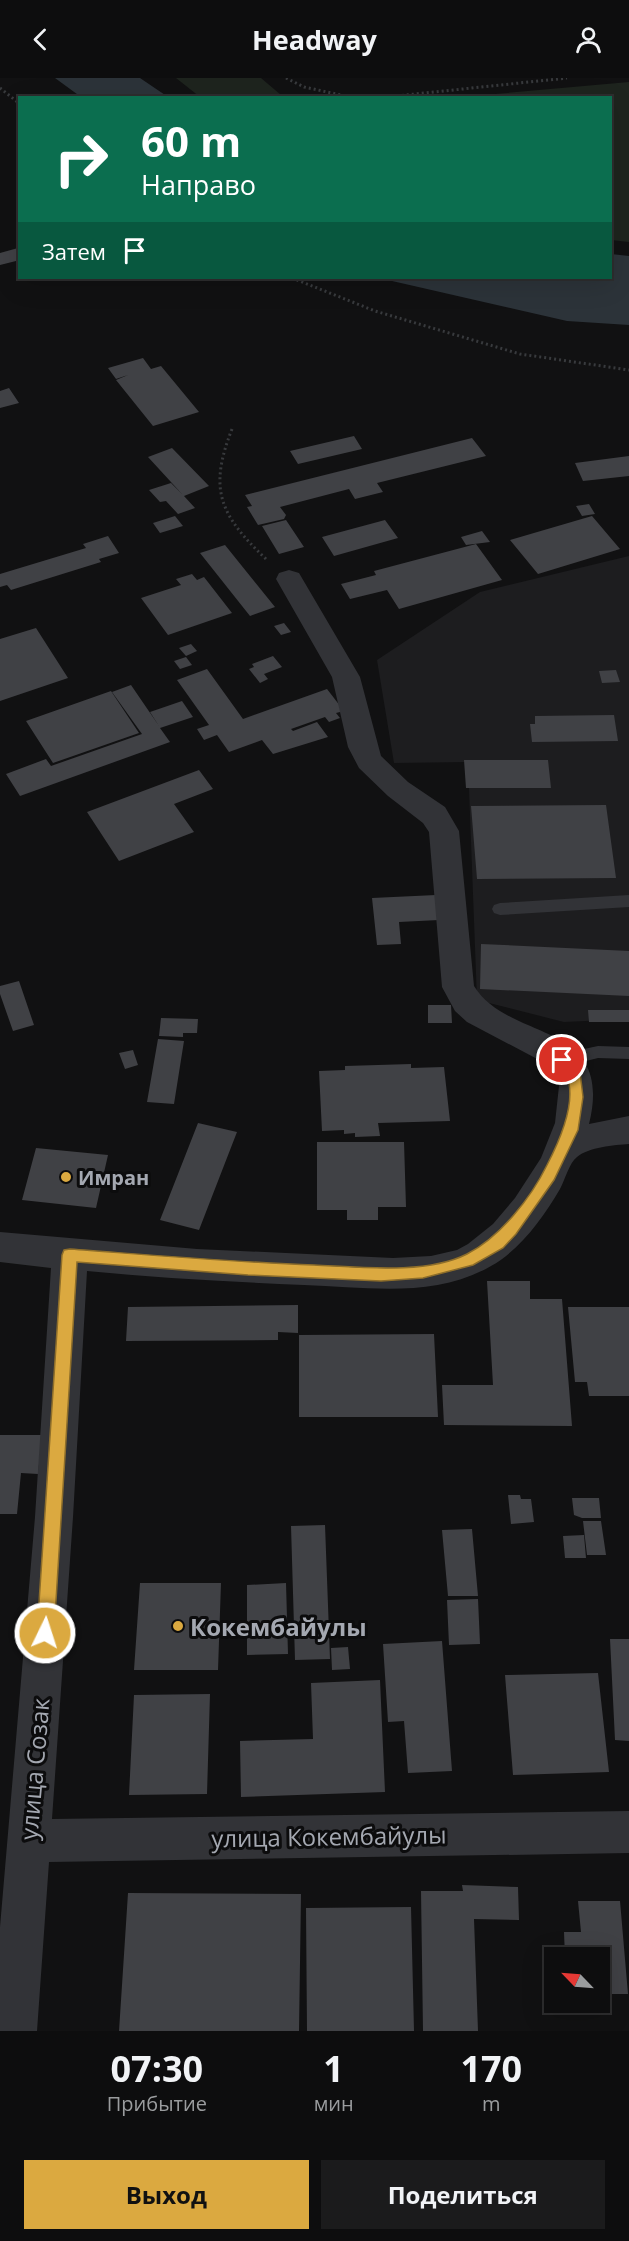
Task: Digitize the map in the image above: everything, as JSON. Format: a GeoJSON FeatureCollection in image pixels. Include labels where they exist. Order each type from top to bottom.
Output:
{"type":"FeatureCollection","features":[{"type":"Feature","properties":{"kind":"street"},"geometry":{"type":"LineString","coordinates":[[0,1247],[248,1269],[381,1274],[423,1272],[468,1261],[498,1243],[511,1230],[549,1176],[571,1130],[576,1097],[573,1072],[547,1046],[486,1020],[462,997],[458,987],[444,831],[434,815],[398,789],[369,761],[346,677],[289,579]]}},
{"type":"Feature","properties":{"kind":"street"},"geometry":{"type":"LineString","coordinates":[[563,1148],[581,1139],[611,1131],[629,1130]]}},
{"type":"Feature","properties":{"kind":"street","name":"улица Созак"},"geometry":{"type":"LineString","coordinates":[[14,2031],[54,1518],[70,1255]]}},
{"type":"Feature","properties":{"kind":"street","name":"улица Кокембайулы"},"geometry":{"type":"LineString","coordinates":[[28,1841],[629,1832]]}},
{"type":"Feature","properties":{"kind":"lane"},"geometry":{"type":"LineString","coordinates":[[500,909],[629,901]]}},
{"type":"Feature","properties":{"kind":"lane"},"geometry":{"type":"LineString","coordinates":[[562,1060],[598,1052],[629,1053]]}},
{"type":"Feature","properties":{"kind":"path"},"geometry":{"type":"LineString","coordinates":[[286,78],[304,87],[346,96]]}},
{"type":"Feature","properties":{"kind":"path"},"geometry":{"type":"LineString","coordinates":[[396,96],[567,78]]}},
{"type":"Feature","properties":{"kind":"path"},"geometry":{"type":"LineString","coordinates":[[0,88],[18,102]]}},
{"type":"Feature","properties":{"kind":"path"},"geometry":{"type":"LineString","coordinates":[[295,279],[375,311],[520,354],[629,370]]}},
{"type":"Feature","properties":{"kind":"path"},"geometry":{"type":"LineString","coordinates":[[232,429],[223,448],[219,473],[219,491],[225,508],[234,527],[289,579]]}},
{"type":"Feature","properties":{"kind":"shaded area"},"geometry":{"type":"Polygon","coordinates":[[[55,78],[140,78],[167,96],[80,96],[55,78]]]}},
{"type":"Feature","properties":{"kind":"shaded area"},"geometry":{"type":"Polygon","coordinates":[[[176,78],[261,78],[281,95],[294,96],[199,96],[176,78]]]}},
{"type":"Feature","properties":{"kind":"shaded area"},"geometry":{"type":"Polygon","coordinates":[[[629,82],[629,242],[612,240],[612,96],[472,96],[629,82]]]}},
{"type":"Feature","properties":{"kind":"shaded area"},"geometry":{"type":"Polygon","coordinates":[[[612,254],[629,256],[629,325],[567,321],[383,279],[612,279],[612,254]]]}},
{"type":"Feature","properties":{"kind":"shaded area"},"geometry":{"type":"Polygon","coordinates":[[[629,556],[629,1019],[564,1022],[477,1000],[468,762],[394,763],[377,660],[480,592],[629,556]]]}},
{"type":"Feature","properties":{"kind":"building"},"geometry":{"type":"Polygon","coordinates":[[[18,248],[18,260],[0,265],[0,253],[18,248]]]}},
{"type":"Feature","properties":{"kind":"building"},"geometry":{"type":"Polygon","coordinates":[[[143,358],[151,369],[161,366],[199,412],[153,426],[116,380],[128,375],[116,379],[108,368],[143,358]]]}},
{"type":"Feature","properties":{"kind":"building"},"geometry":{"type":"Polygon","coordinates":[[[9,388],[19,403],[0,408],[0,391],[9,388]]]}},
{"type":"Feature","properties":{"kind":"building"},"geometry":{"type":"Polygon","coordinates":[[[354,436],[362,449],[298,464],[290,451],[354,436]]]}},
{"type":"Feature","properties":{"kind":"building"},"geometry":{"type":"Polygon","coordinates":[[[472,438],[486,456],[377,483],[383,492],[355,499],[349,489],[280,507],[286,515],[284,519],[258,525],[247,507],[252,506],[245,495],[472,438]]]}},
{"type":"Feature","properties":{"kind":"building"},"geometry":{"type":"Polygon","coordinates":[[[172,448],[209,486],[184,496],[195,508],[178,514],[166,501],[160,502],[149,490],[171,483],[182,494],[148,457],[172,448]]]}},
{"type":"Feature","properties":{"kind":"building"},"geometry":{"type":"Polygon","coordinates":[[[629,456],[629,476],[583,481],[575,463],[629,456]]]}},
{"type":"Feature","properties":{"kind":"building"},"geometry":{"type":"Polygon","coordinates":[[[589,504],[595,514],[582,516],[576,506],[589,504]]]}},
{"type":"Feature","properties":{"kind":"building"},"geometry":{"type":"Polygon","coordinates":[[[175,516],[183,526],[160,533],[153,523],[175,516]]]}},
{"type":"Feature","properties":{"kind":"building"},"geometry":{"type":"Polygon","coordinates":[[[592,516],[620,549],[538,574],[510,540],[592,516]]]}},
{"type":"Feature","properties":{"kind":"building"},"geometry":{"type":"Polygon","coordinates":[[[286,520],[304,547],[279,554],[262,526],[286,520]]]}},
{"type":"Feature","properties":{"kind":"building"},"geometry":{"type":"Polygon","coordinates":[[[385,520],[398,538],[334,556],[322,537],[385,520]]]}},
{"type":"Feature","properties":{"kind":"building"},"geometry":{"type":"Polygon","coordinates":[[[482,531],[490,542],[466,545],[461,537],[482,531]]]}},
{"type":"Feature","properties":{"kind":"building"},"geometry":{"type":"Polygon","coordinates":[[[108,536],[119,553],[99,559],[101,562],[11,590],[7,585],[0,587],[0,574],[86,548],[83,544],[108,536]]]}},
{"type":"Feature","properties":{"kind":"building"},"geometry":{"type":"Polygon","coordinates":[[[476,544],[502,580],[399,609],[387,590],[350,599],[341,584],[376,575],[374,571],[476,544]]]}},
{"type":"Feature","properties":{"kind":"building"},"geometry":{"type":"Polygon","coordinates":[[[225,545],[275,607],[250,616],[200,553],[225,545]]]}},
{"type":"Feature","properties":{"kind":"building"},"geometry":{"type":"Polygon","coordinates":[[[192,574],[197,580],[204,577],[232,613],[168,635],[141,598],[181,585],[176,579],[192,574]]]}},
{"type":"Feature","properties":{"kind":"building"},"geometry":{"type":"Polygon","coordinates":[[[284,623],[291,632],[281,635],[274,626],[284,623]]]}},
{"type":"Feature","properties":{"kind":"building"},"geometry":{"type":"Polygon","coordinates":[[[36,628],[68,678],[0,701],[0,639],[36,628]]]}},
{"type":"Feature","properties":{"kind":"building"},"geometry":{"type":"Polygon","coordinates":[[[191,644],[197,651],[186,656],[179,648],[191,644]]]}},
{"type":"Feature","properties":{"kind":"building"},"geometry":{"type":"Polygon","coordinates":[[[273,656],[282,667],[264,674],[268,679],[260,683],[249,669],[254,667],[252,664],[273,656]]]}},
{"type":"Feature","properties":{"kind":"building"},"geometry":{"type":"Polygon","coordinates":[[[186,657],[192,665],[180,669],[174,661],[186,657]]]}},
{"type":"Feature","properties":{"kind":"building"},"geometry":{"type":"Polygon","coordinates":[[[207,669],[243,719],[327,689],[344,711],[336,713],[340,718],[329,722],[325,717],[291,729],[293,731],[317,722],[328,737],[273,754],[262,740],[229,752],[217,735],[204,740],[197,729],[209,725],[177,680],[207,669]]]}},
{"type":"Feature","properties":{"kind":"building"},"geometry":{"type":"Polygon","coordinates":[[[616,670],[620,682],[602,683],[599,671],[616,670]]]}},
{"type":"Feature","properties":{"kind":"building"},"geometry":{"type":"Polygon","coordinates":[[[131,685],[159,726],[150,712],[182,701],[193,717],[160,728],[170,742],[20,796],[6,774],[46,759],[51,766],[142,734],[112,692],[131,685]]]}},
{"type":"Feature","properties":{"kind":"building"},"geometry":{"type":"Polygon","coordinates":[[[111,691],[139,733],[53,763],[26,721],[111,691]]]}},
{"type":"Feature","properties":{"kind":"building"},"geometry":{"type":"Polygon","coordinates":[[[614,715],[618,741],[532,742],[530,724],[535,724],[535,716],[614,715]]]}},
{"type":"Feature","properties":{"kind":"building"},"geometry":{"type":"Polygon","coordinates":[[[464,760],[548,760],[551,788],[466,788],[464,760]]]}},
{"type":"Feature","properties":{"kind":"building"},"geometry":{"type":"Polygon","coordinates":[[[199,770],[213,789],[174,804],[194,832],[119,861],[87,812],[199,770]]]}},
{"type":"Feature","properties":{"kind":"building"},"geometry":{"type":"Polygon","coordinates":[[[606,805],[616,878],[477,879],[471,806],[606,805]]]}},
{"type":"Feature","properties":{"kind":"building"},"geometry":{"type":"Polygon","coordinates":[[[436,895],[439,920],[399,922],[401,944],[377,945],[372,898],[436,895]]]}},
{"type":"Feature","properties":{"kind":"building"},"geometry":{"type":"Polygon","coordinates":[[[481,944],[629,951],[629,996],[480,989],[481,944]]]}},
{"type":"Feature","properties":{"kind":"building"},"geometry":{"type":"Polygon","coordinates":[[[19,981],[34,1025],[13,1031],[0,994],[0,986],[19,981]]]}},
{"type":"Feature","properties":{"kind":"building"},"geometry":{"type":"Polygon","coordinates":[[[428,1005],[451,1005],[452,1023],[428,1023],[428,1005]]]}},
{"type":"Feature","properties":{"kind":"building"},"geometry":{"type":"Polygon","coordinates":[[[588,1010],[629,1010],[629,1022],[589,1022],[588,1010]]]}},
{"type":"Feature","properties":{"kind":"building"},"geometry":{"type":"Polygon","coordinates":[[[161,1018],[198,1019],[197,1033],[183,1033],[183,1037],[159,1036],[161,1018]]]}},
{"type":"Feature","properties":{"kind":"building"},"geometry":{"type":"Polygon","coordinates":[[[158,1039],[184,1041],[174,1104],[147,1102],[158,1039]]]}},
{"type":"Feature","properties":{"kind":"building"},"geometry":{"type":"Polygon","coordinates":[[[133,1050],[138,1065],[125,1069],[119,1053],[133,1050]]]}},
{"type":"Feature","properties":{"kind":"building"},"geometry":{"type":"Polygon","coordinates":[[[411,1064],[411,1068],[444,1067],[450,1121],[378,1123],[380,1136],[355,1137],[355,1133],[344,1134],[344,1130],[322,1131],[319,1071],[345,1070],[345,1066],[411,1064]]]}},
{"type":"Feature","properties":{"kind":"building"},"geometry":{"type":"Polygon","coordinates":[[[198,1123],[237,1132],[199,1230],[160,1220],[198,1123]]]}},
{"type":"Feature","properties":{"kind":"building"},"geometry":{"type":"Polygon","coordinates":[[[317,1142],[404,1142],[406,1207],[378,1207],[378,1220],[347,1220],[347,1210],[317,1210],[317,1142]]]}},
{"type":"Feature","properties":{"kind":"building","name":"Имран"},"geometry":{"type":"Polygon","coordinates":[[[36,1148],[108,1155],[96,1208],[22,1200],[36,1148]]]}},
{"type":"Feature","properties":{"kind":"building"},"geometry":{"type":"Polygon","coordinates":[[[487,1281],[530,1281],[530,1299],[562,1299],[572,1426],[444,1425],[442,1385],[493,1385],[487,1281]]]}},
{"type":"Feature","properties":{"kind":"building"},"geometry":{"type":"Polygon","coordinates":[[[298,1305],[298,1333],[278,1332],[278,1340],[126,1341],[128,1307],[298,1305]]]}},
{"type":"Feature","properties":{"kind":"building"},"geometry":{"type":"Polygon","coordinates":[[[568,1307],[629,1307],[629,1396],[589,1396],[587,1382],[575,1382],[568,1307]]]}},
{"type":"Feature","properties":{"kind":"building"},"geometry":{"type":"Polygon","coordinates":[[[434,1334],[438,1417],[299,1417],[299,1335],[434,1334]]]}},
{"type":"Feature","properties":{"kind":"building"},"geometry":{"type":"Polygon","coordinates":[[[0,1435],[42,1435],[38,1474],[21,1473],[17,1514],[0,1514],[0,1435]]]}},
{"type":"Feature","properties":{"kind":"building"},"geometry":{"type":"Polygon","coordinates":[[[508,1495],[520,1495],[521,1499],[531,1499],[534,1522],[511,1524],[508,1495]]]}},
{"type":"Feature","properties":{"kind":"building"},"geometry":{"type":"Polygon","coordinates":[[[572,1498],[599,1498],[601,1518],[582,1518],[574,1515],[572,1498]]]}},
{"type":"Feature","properties":{"kind":"building"},"geometry":{"type":"Polygon","coordinates":[[[583,1521],[601,1521],[606,1555],[587,1555],[583,1521]]]}},
{"type":"Feature","properties":{"kind":"building"},"geometry":{"type":"Polygon","coordinates":[[[325,1525],[330,1659],[295,1660],[291,1526],[325,1525]]]}},
{"type":"Feature","properties":{"kind":"building"},"geometry":{"type":"Polygon","coordinates":[[[472,1529],[478,1596],[448,1596],[442,1530],[472,1529]]]}},
{"type":"Feature","properties":{"kind":"building"},"geometry":{"type":"Polygon","coordinates":[[[584,1535],[586,1558],[565,1558],[563,1536],[584,1535]]]}},
{"type":"Feature","properties":{"kind":"building","name":"Кокембайулы"},"geometry":{"type":"Polygon","coordinates":[[[140,1583],[221,1583],[218,1670],[134,1670],[140,1583]]]}},
{"type":"Feature","properties":{"kind":"building"},"geometry":{"type":"Polygon","coordinates":[[[286,1583],[288,1654],[247,1655],[247,1585],[286,1583]]]}},
{"type":"Feature","properties":{"kind":"building"},"geometry":{"type":"Polygon","coordinates":[[[478,1599],[480,1644],[449,1645],[447,1600],[478,1599]]]}},
{"type":"Feature","properties":{"kind":"building"},"geometry":{"type":"Polygon","coordinates":[[[610,1639],[629,1639],[629,1741],[615,1740],[610,1639]]]}},
{"type":"Feature","properties":{"kind":"building"},"geometry":{"type":"Polygon","coordinates":[[[442,1641],[452,1771],[408,1773],[404,1721],[388,1722],[383,1644],[442,1641]]]}},
{"type":"Feature","properties":{"kind":"building"},"geometry":{"type":"Polygon","coordinates":[[[348,1647],[350,1669],[332,1670],[331,1648],[348,1647]]]}},
{"type":"Feature","properties":{"kind":"building"},"geometry":{"type":"Polygon","coordinates":[[[598,1673],[609,1772],[513,1775],[505,1675],[598,1673]]]}},
{"type":"Feature","properties":{"kind":"building"},"geometry":{"type":"Polygon","coordinates":[[[380,1680],[385,1792],[241,1797],[240,1741],[313,1739],[311,1683],[380,1680]]]}},
{"type":"Feature","properties":{"kind":"building"},"geometry":{"type":"Polygon","coordinates":[[[210,1694],[207,1794],[129,1795],[134,1695],[210,1694]]]}},
{"type":"Feature","properties":{"kind":"building"},"geometry":{"type":"Polygon","coordinates":[[[462,1885],[518,1887],[519,1920],[474,1919],[478,2031],[423,2031],[421,1891],[463,1891],[462,1885]]]}},
{"type":"Feature","properties":{"kind":"building"},"geometry":{"type":"Polygon","coordinates":[[[128,1893],[301,1894],[299,2031],[119,2031],[128,1893]]]}},
{"type":"Feature","properties":{"kind":"building"},"geometry":{"type":"Polygon","coordinates":[[[578,1901],[620,1901],[628,1994],[610,1994],[610,1947],[565,1947],[564,1932],[581,1932],[578,1901]]]}},
{"type":"Feature","properties":{"kind":"building"},"geometry":{"type":"Polygon","coordinates":[[[411,1907],[414,2031],[307,2031],[306,1908],[411,1907]]]}},
{"type":"Feature","properties":{"kind":"place","name":"Имран"},"geometry":{"type":"Point","coordinates":[66,1177]}},
{"type":"Feature","properties":{"kind":"place","name":"Кокембайулы"},"geometry":{"type":"Point","coordinates":[178,1626]}},
{"type":"Feature","properties":{"kind":"route"},"geometry":{"type":"LineString","coordinates":[[45,1633],[70,1255],[248,1269],[381,1274],[423,1272],[468,1261],[498,1243],[511,1230],[549,1176],[563,1148],[571,1130],[576,1097],[573,1072],[562,1060]]}}]}
